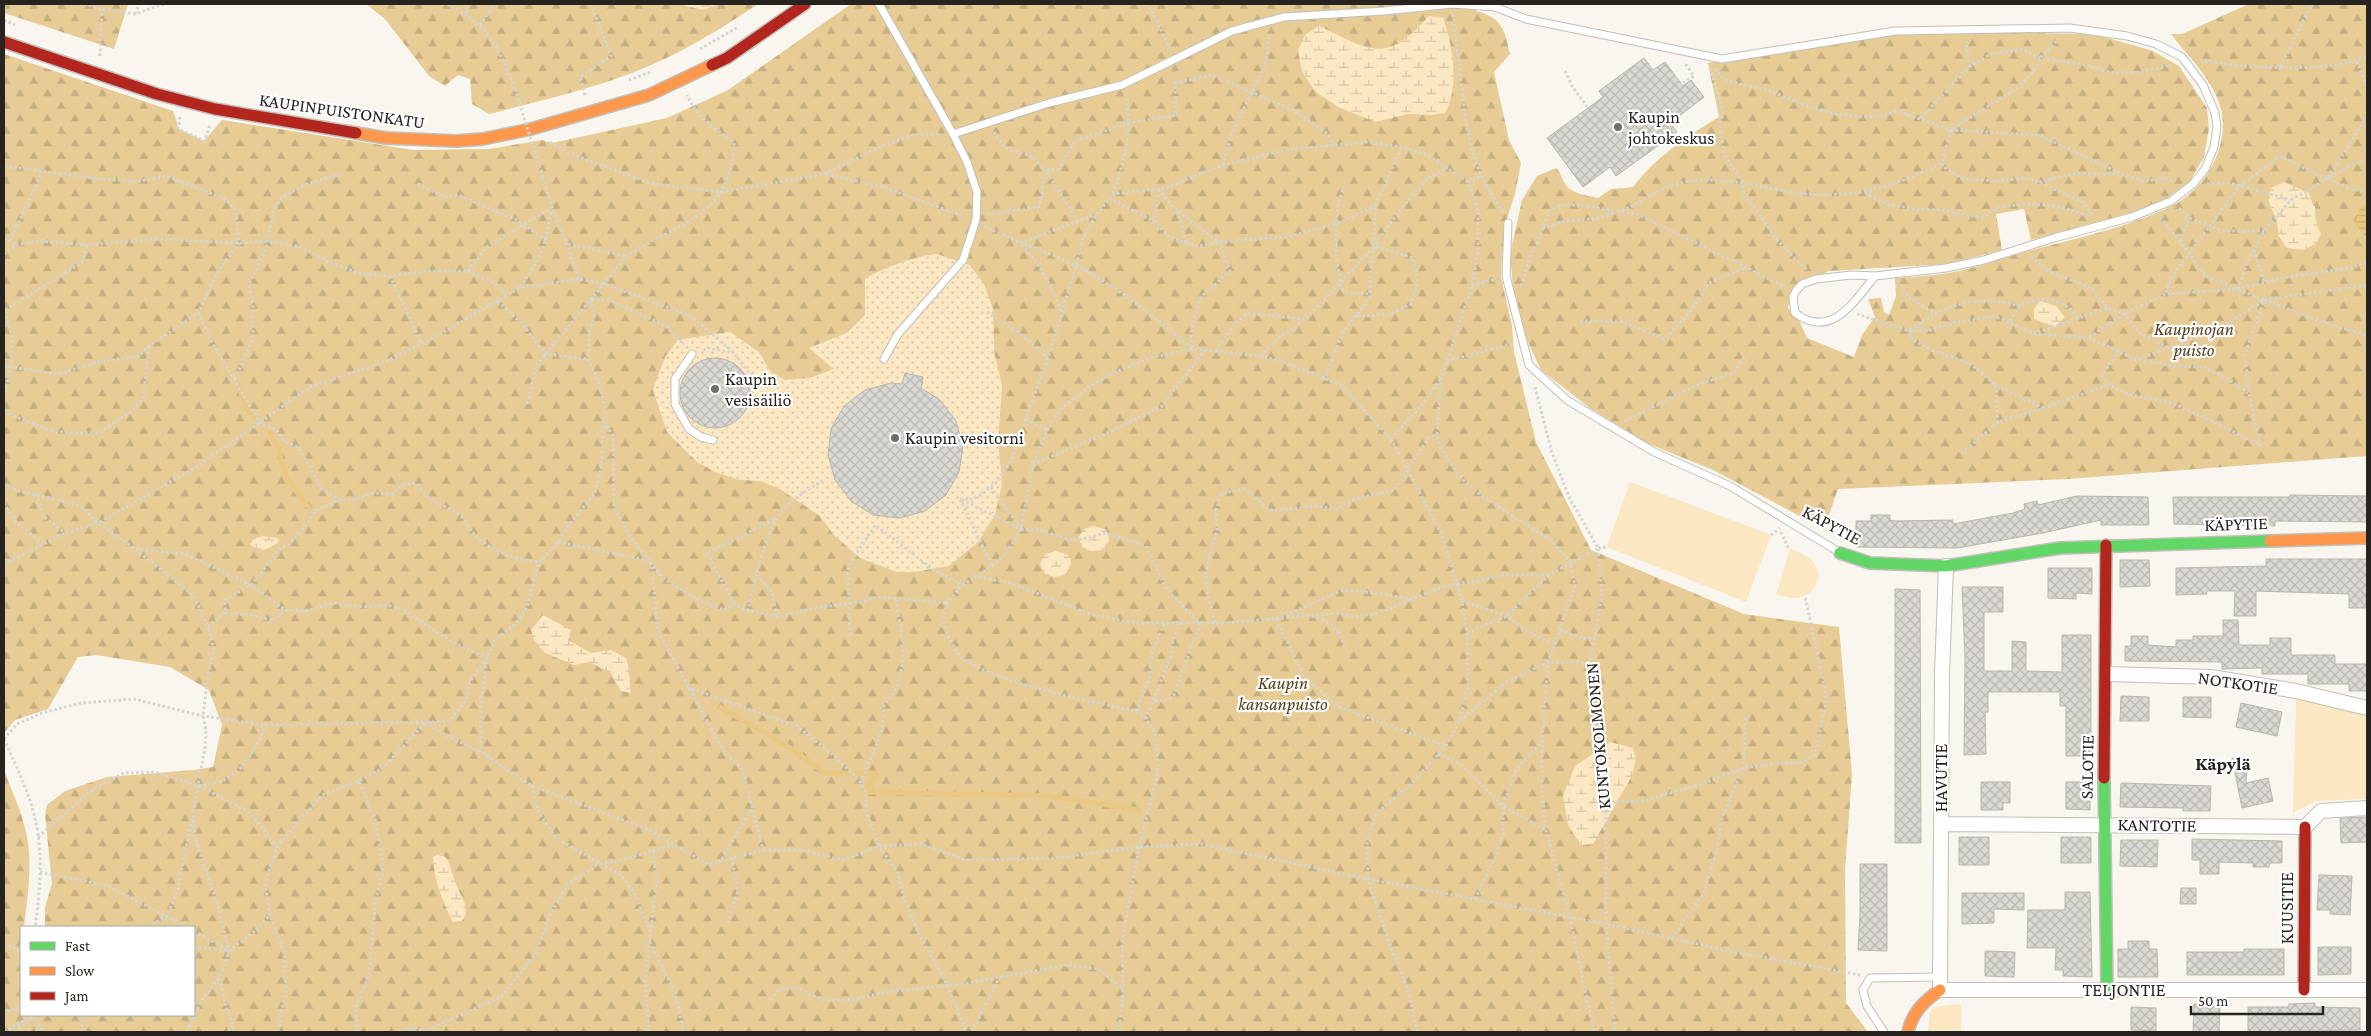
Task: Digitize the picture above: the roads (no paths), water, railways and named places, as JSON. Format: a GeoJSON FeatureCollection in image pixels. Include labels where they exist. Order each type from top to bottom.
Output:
{"type":"FeatureCollection","features":[{"type":"Feature","properties":{"kind":"street","name":"KAUPINPUISTONKATU"},"geometry":{"type":"LineString","coordinates":[[4,42],[181,101],[215,109],[386,138],[456,141],[483,139],[568,119],[648,94],[727,58],[805,4]]}},
{"type":"Feature","properties":{"kind":"street","name":"KÄPYTIE"},"geometry":{"type":"LineString","coordinates":[[1840,553],[1870,563],[1904,566],[1946,566],[2060,548],[2106,545],[2367,538]]}},
{"type":"Feature","properties":{"kind":"street","name":"SALOTIE"},"geometry":{"type":"LineString","coordinates":[[2106,545],[2107,674],[2104,824],[2107,990]]}},
{"type":"Feature","properties":{"kind":"street","name":"HAVUTIE"},"geometry":{"type":"LineString","coordinates":[[1940,983],[1942,674],[1946,566]]}},
{"type":"Feature","properties":{"kind":"street","name":"NOTKOTIE"},"geometry":{"type":"LineString","coordinates":[[2107,674],[2211,677],[2296,692],[2367,708]]}},
{"type":"Feature","properties":{"kind":"street"},"geometry":{"type":"LineString","coordinates":[[2304,827],[2321,810],[2367,808]]}},
{"type":"Feature","properties":{"kind":"street","name":"KANTOTIE"},"geometry":{"type":"LineString","coordinates":[[1941,824],[2304,827]]}},
{"type":"Feature","properties":{"kind":"street","name":"KUUSITIE"},"geometry":{"type":"LineString","coordinates":[[2304,827],[2304,990]]}},
{"type":"Feature","properties":{"kind":"street"},"geometry":{"type":"LineString","coordinates":[[1908,1032],[1917,1009],[1940,983]]}},
{"type":"Feature","properties":{"kind":"street","name":"TELJONTIE"},"geometry":{"type":"LineString","coordinates":[[1940,983],[2107,990],[2367,990]]}},
{"type":"Feature","properties":{"kind":"lane"},"geometry":{"type":"LineString","coordinates":[[879,4],[953,134],[967,162],[977,192],[975,219],[963,260],[898,334],[884,359]]}},
{"type":"Feature","properties":{"kind":"lane"},"geometry":{"type":"LineString","coordinates":[[953,134],[1049,103],[1122,85],[1173,58],[1232,31],[1269,20],[1284,17],[1384,11],[1452,4],[1495,7],[1526,19],[1722,59],[1895,30],[2070,28],[2127,36],[2156,44],[2182,57],[2203,85],[2215,114],[2217,127],[2214,147],[2205,169],[2193,184],[2180,195],[2153,209],[1984,260],[1946,268],[1896,274],[1875,276],[1851,275],[1816,279],[1802,284],[1796,291],[1793,297],[1795,313],[1806,321],[1831,321],[1847,310],[1875,276]]}},
{"type":"Feature","properties":{"kind":"lane","name":"KÄPYTIE"},"geometry":{"type":"LineString","coordinates":[[1508,223],[1506,276],[1530,365],[1567,400],[1654,452],[1730,486],[1840,553]]}},
{"type":"Feature","properties":{"kind":"lane"},"geometry":{"type":"LineString","coordinates":[[692,354],[675,379],[675,404],[689,429],[701,437],[713,440]]}},
{"type":"Feature","properties":{"kind":"lane"},"geometry":{"type":"LineString","coordinates":[[1884,1032],[1864,999],[1863,990],[1870,978],[1940,983]]}},
{"type":"Feature","properties":{"kind":"waterway"},"geometry":{"type":"LineString","coordinates":[[238,384],[247,409],[255,417]]}},
{"type":"Feature","properties":{"kind":"waterway"},"geometry":{"type":"LineString","coordinates":[[270,433],[279,448],[282,466],[288,480],[309,508]]}},
{"type":"Feature","properties":{"kind":"waterway"},"geometry":{"type":"LineString","coordinates":[[720,707],[792,749],[825,773],[876,773],[865,792],[1049,796],[1139,810]]}},
{"type":"Feature","properties":{"kind":"place","name":"Kaupin johtokeskus"},"geometry":{"type":"Point","coordinates":[1618,127]}},
{"type":"Feature","properties":{"kind":"place","name":"Kaupin vesisäiliö"},"geometry":{"type":"Point","coordinates":[715,389]}},
{"type":"Feature","properties":{"kind":"place","name":"Kaupin vesitorni"},"geometry":{"type":"Point","coordinates":[895,438]}},
{"type":"Feature","properties":{"kind":"district","name":"Käpylä"},"geometry":{"type":"Point","coordinates":[2223,763]}},
{"type":"Feature","properties":{"kind":"park label","name":"Kaupinojan puisto"},"geometry":{"type":"Point","coordinates":[2194,339]}},
{"type":"Feature","properties":{"kind":"park label","name":"Kaupin kansanpuisto"},"geometry":{"type":"Point","coordinates":[1283,693]}}]}
